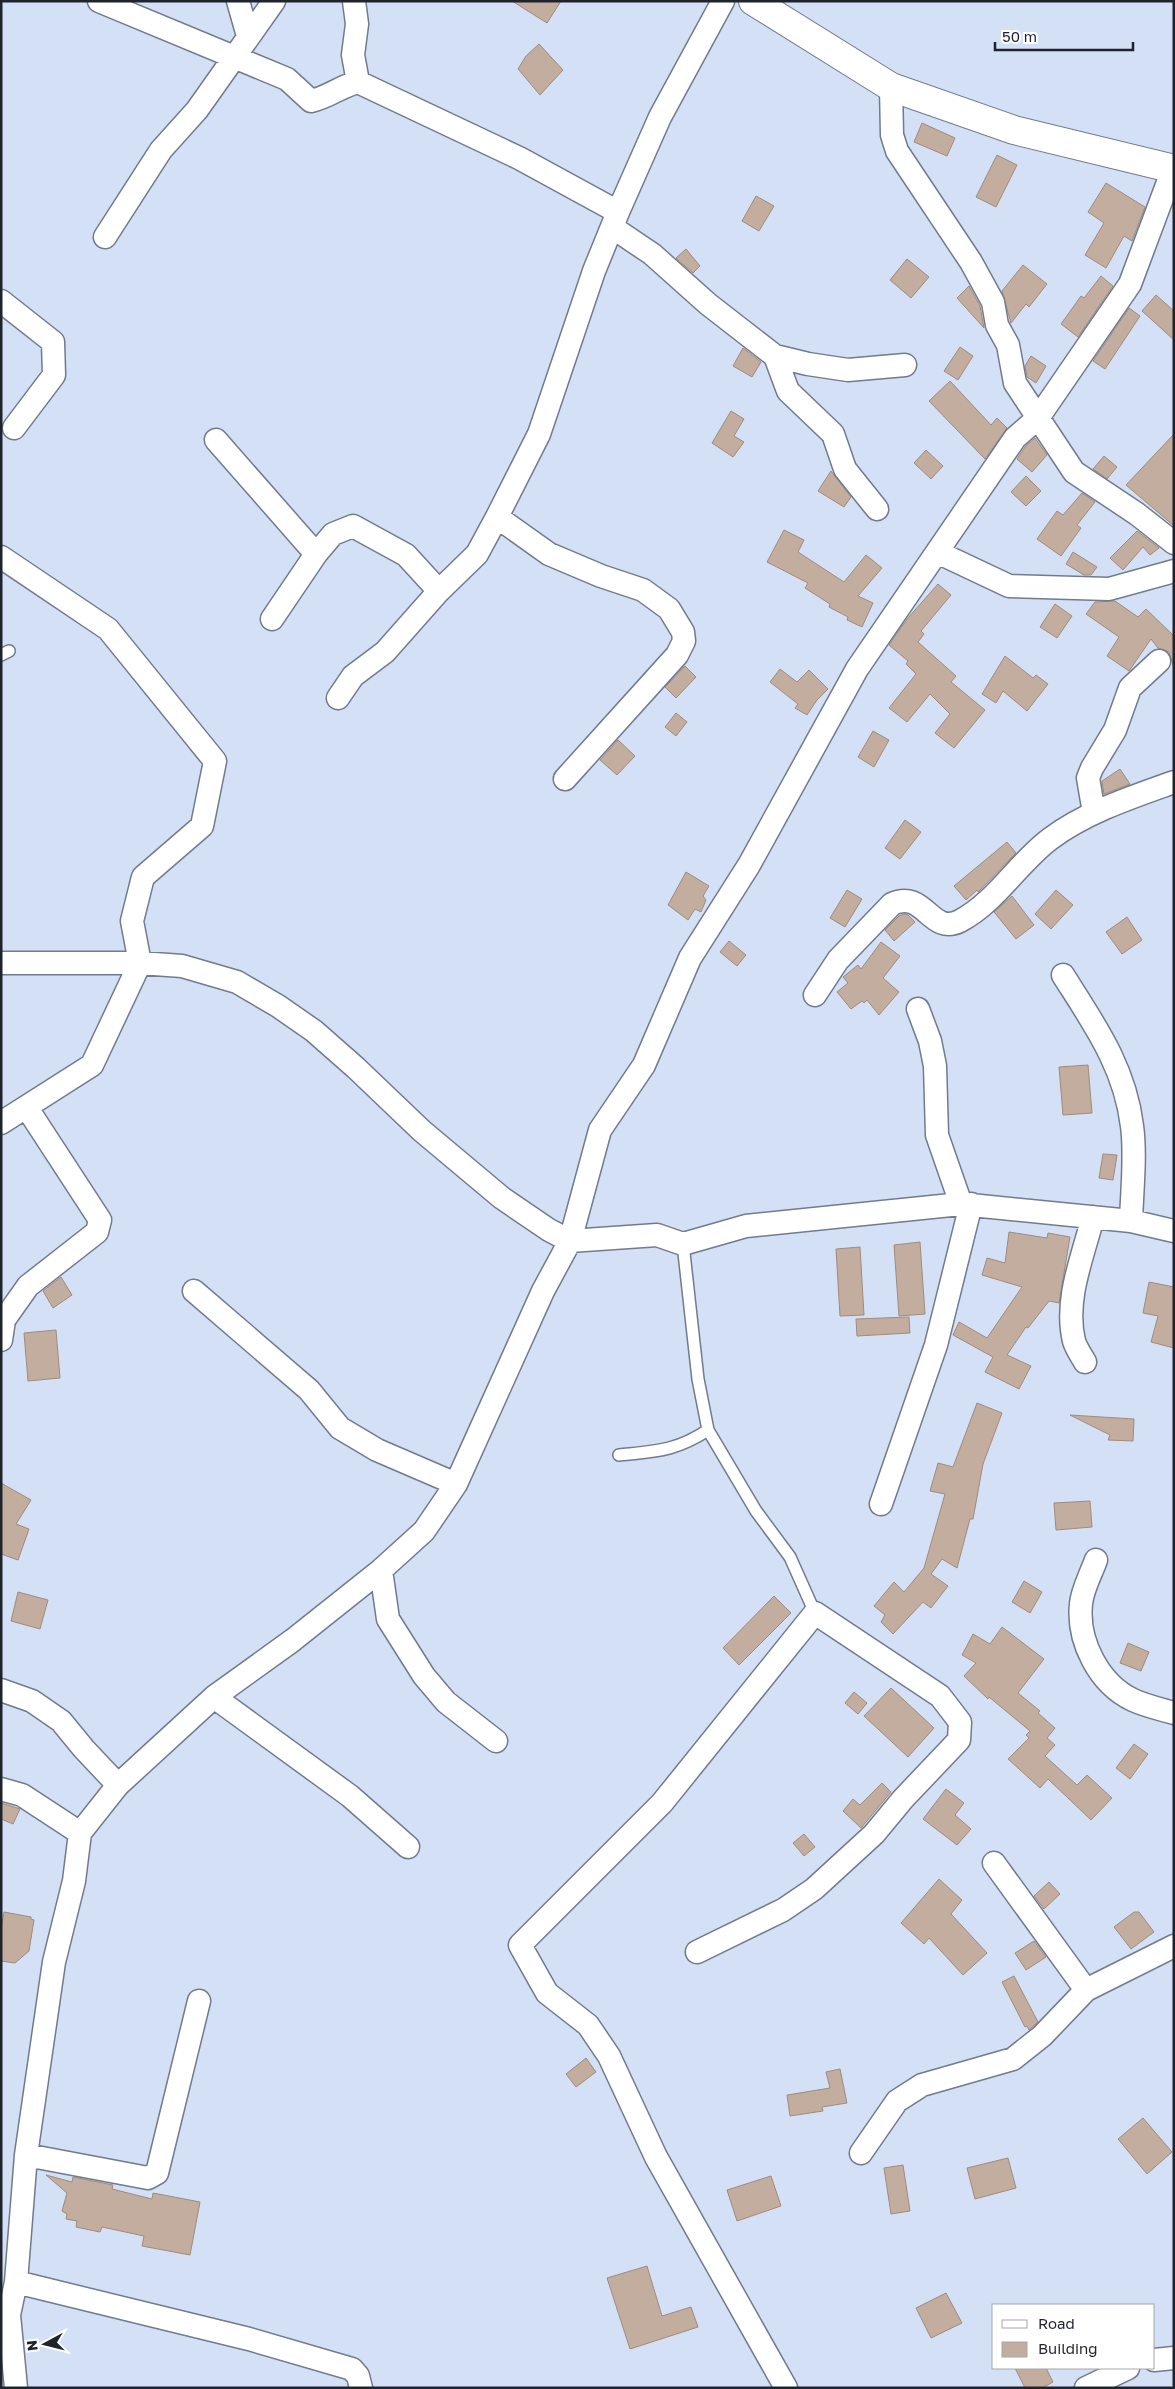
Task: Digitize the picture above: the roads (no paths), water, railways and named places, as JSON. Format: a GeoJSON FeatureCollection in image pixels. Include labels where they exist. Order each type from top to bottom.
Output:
{"type":"FeatureCollection","features":[{"type":"Feature","properties":{"kind":"street"},"geometry":{"type":"LineString","coordinates":[[99,1],[287,79],[312,101],[324,98],[346,85],[358,82],[519,158],[615,220],[708,304],[775,356],[808,364],[848,370],[905,365]]}},
{"type":"Feature","properties":{"kind":"street"},"geometry":{"type":"LineString","coordinates":[[238,1],[248,36]]}},
{"type":"Feature","properties":{"kind":"street"},"geometry":{"type":"LineString","coordinates":[[105,238],[161,150],[197,110],[274,1]]}},
{"type":"Feature","properties":{"kind":"street"},"geometry":{"type":"LineString","coordinates":[[354,1],[357,24],[353,56],[358,82]]}},
{"type":"Feature","properties":{"kind":"street"},"geometry":{"type":"LineString","coordinates":[[338,698],[353,676],[385,652],[439,591],[477,554],[539,434],[594,271],[660,117],[723,1]]}},
{"type":"Feature","properties":{"kind":"street"},"geometry":{"type":"LineString","coordinates":[[16,2388],[5,2314],[16,2282],[26,2155],[54,1962],[74,1881],[80,1834],[118,1785],[214,1697],[293,1640],[381,1570],[424,1531],[456,1484],[542,1291],[570,1241],[600,1130],[644,1065],[690,958],[749,865],[857,669],[1015,438],[1038,418],[1130,284],[1174,169],[1014,130],[891,87],[754,1]]}},
{"type":"Feature","properties":{"kind":"street"},"geometry":{"type":"LineString","coordinates":[[891,87],[892,135],[897,151],[971,262],[993,302],[997,325],[1008,345],[1015,383],[1074,472],[1137,514],[1174,543]]}},
{"type":"Feature","properties":{"kind":"street"},"geometry":{"type":"LineString","coordinates":[[1,301],[53,342],[54,375],[14,428]]}},
{"type":"Feature","properties":{"kind":"street"},"geometry":{"type":"LineString","coordinates":[[775,356],[788,391],[833,434],[845,469],[877,509]]}},
{"type":"Feature","properties":{"kind":"street"},"geometry":{"type":"LineString","coordinates":[[216,440],[316,554]]}},
{"type":"Feature","properties":{"kind":"street"},"geometry":{"type":"LineString","coordinates":[[497,517],[549,554],[601,576],[643,590],[669,609],[683,632],[684,642],[677,654],[565,779]]}},
{"type":"Feature","properties":{"kind":"street"},"geometry":{"type":"LineString","coordinates":[[272,619],[316,554],[333,534],[353,526],[406,555],[439,591]]}},
{"type":"Feature","properties":{"kind":"street"},"geometry":{"type":"LineString","coordinates":[[937,552],[1009,586],[1109,589],[1174,571]]}},
{"type":"Feature","properties":{"kind":"street"},"geometry":{"type":"LineString","coordinates":[[1,557],[108,629],[215,761],[202,826],[143,877],[132,921],[140,963],[92,1065],[1,1123]]}},
{"type":"Feature","properties":{"kind":"street"},"geometry":{"type":"LineString","coordinates":[[1094,813],[1088,778],[1092,768],[1114,730],[1130,688],[1158,661]]}},
{"type":"Feature","properties":{"kind":"street"},"geometry":{"type":"LineString","coordinates":[[815,995],[838,960],[892,904],[902,900],[911,900],[938,921],[948,924],[959,921],[986,902],[1050,839],[1094,813],[1174,782]]}},
{"type":"Feature","properties":{"kind":"street"},"geometry":{"type":"LineString","coordinates":[[1,963],[140,963],[182,966],[208,972],[237,982],[278,1006],[321,1037],[422,1131],[502,1198],[549,1230],[570,1241],[657,1235],[683,1244],[746,1226],[966,1204],[1131,1221],[1174,1231]]}},
{"type":"Feature","properties":{"kind":"street"},"geometry":{"type":"LineString","coordinates":[[1063,975],[1114,1057],[1126,1089],[1133,1128],[1131,1221]]}},
{"type":"Feature","properties":{"kind":"street"},"geometry":{"type":"LineString","coordinates":[[881,1504],[936,1345],[966,1204],[937,1135],[935,1066],[930,1041],[918,1009]]}},
{"type":"Feature","properties":{"kind":"street"},"geometry":{"type":"LineString","coordinates":[[1,1340],[4,1320],[28,1286],[97,1232],[100,1220],[27,1108]]}},
{"type":"Feature","properties":{"kind":"street"},"geometry":{"type":"LineString","coordinates":[[1085,1362],[1074,1343],[1071,1318],[1073,1292],[1093,1217]]}},
{"type":"Feature","properties":{"kind":"street"},"geometry":{"type":"LineString","coordinates":[[194,1292],[310,1390],[340,1428],[378,1450],[456,1484]]}},
{"type":"Feature","properties":{"kind":"street"},"geometry":{"type":"LineString","coordinates":[[1096,1560],[1081,1602],[1080,1622],[1087,1647],[1099,1670],[1116,1688],[1132,1699],[1174,1713]]}},
{"type":"Feature","properties":{"kind":"street"},"geometry":{"type":"LineString","coordinates":[[381,1570],[388,1619],[424,1676],[446,1702],[496,1741]]}},
{"type":"Feature","properties":{"kind":"street"},"geometry":{"type":"LineString","coordinates":[[697,1952],[783,1910],[814,1889],[874,1834],[903,1799],[959,1740],[960,1722],[940,1696],[815,1613],[662,1803],[520,1944],[546,1993],[588,2025],[609,2056],[656,2157],[786,2388]]}},
{"type":"Feature","properties":{"kind":"street"},"geometry":{"type":"LineString","coordinates":[[1,1690],[32,1701],[61,1721],[118,1785]]}},
{"type":"Feature","properties":{"kind":"street"},"geometry":{"type":"LineString","coordinates":[[214,1697],[350,1796],[408,1847]]}},
{"type":"Feature","properties":{"kind":"street"},"geometry":{"type":"LineString","coordinates":[[1,1789],[22,1795],[80,1834]]}},
{"type":"Feature","properties":{"kind":"street"},"geometry":{"type":"LineString","coordinates":[[994,1863],[1086,1990]]}},
{"type":"Feature","properties":{"kind":"street"},"geometry":{"type":"LineString","coordinates":[[861,2153],[897,2101],[922,2085],[1013,2059],[1042,2036],[1086,1990],[1174,1946]]}},
{"type":"Feature","properties":{"kind":"street"},"geometry":{"type":"LineString","coordinates":[[26,2155],[148,2178],[157,2173],[199,2000]]}},
{"type":"Feature","properties":{"kind":"street"},"geometry":{"type":"LineString","coordinates":[[16,2282],[249,2339],[352,2369],[358,2376],[361,2388]]}},
{"type":"Feature","properties":{"kind":"street"},"geometry":{"type":"LineString","coordinates":[[1155,2360],[1174,2358]]}},
{"type":"Feature","properties":{"kind":"street"},"geometry":{"type":"LineString","coordinates":[[1086,2388],[1126,2369]]}},
{"type":"Feature","properties":{"kind":"lane"},"geometry":{"type":"LineString","coordinates":[[683,1244],[692,1311],[698,1379],[708,1430],[756,1511],[790,1557],[815,1613]]}},
{"type":"Feature","properties":{"kind":"lane"},"geometry":{"type":"LineString","coordinates":[[619,1456],[674,1448],[687,1443],[708,1430]]}}]}
